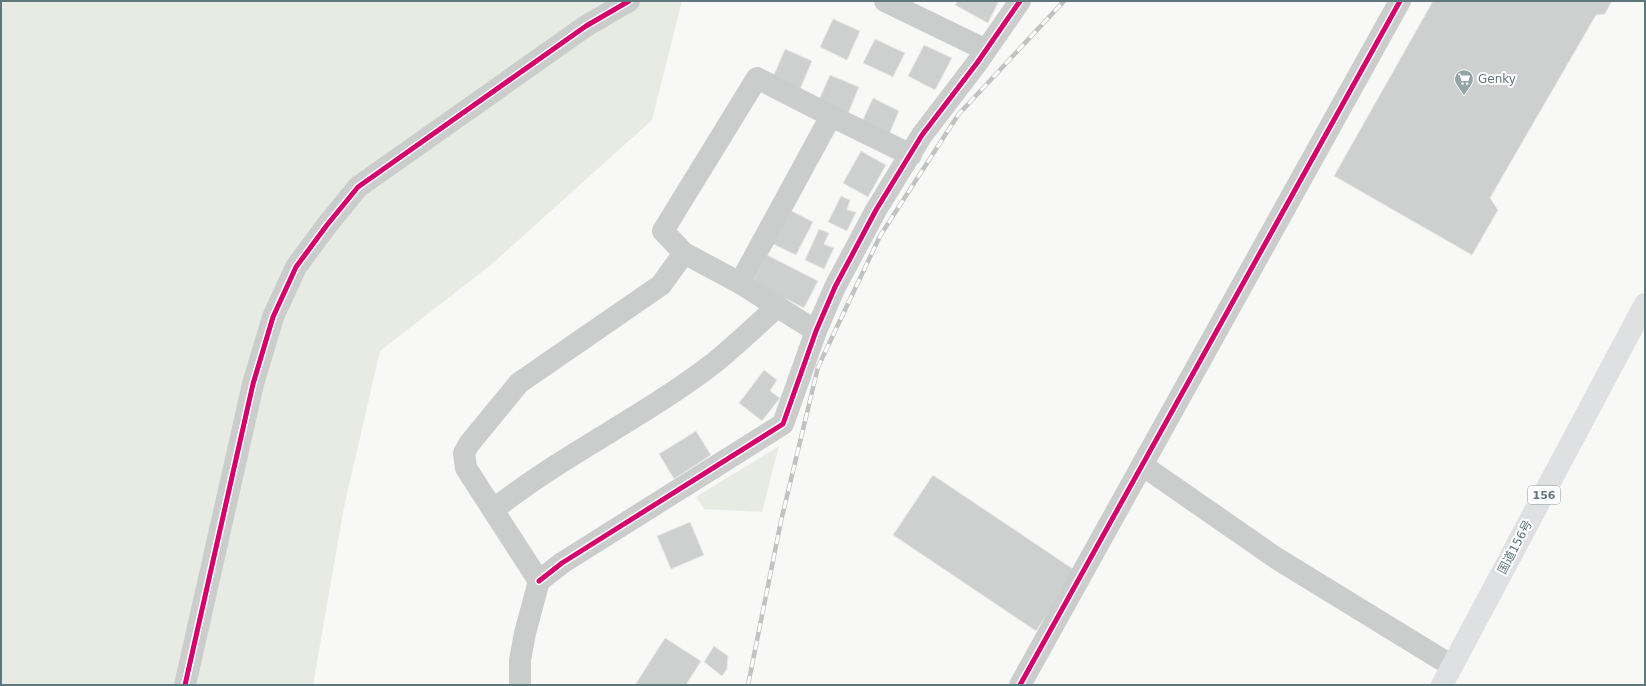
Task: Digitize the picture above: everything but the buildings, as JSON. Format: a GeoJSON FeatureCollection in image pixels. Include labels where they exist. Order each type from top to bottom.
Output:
{"type":"FeatureCollection","features":[{"type":"Feature","properties":{"kind":"highway","name":"国道156号"},"geometry":{"type":"LineString","coordinates":[[1442,685],[1645,304]]}},
{"type":"Feature","properties":{"kind":"street"},"geometry":{"type":"LineString","coordinates":[[185,685],[253,384],[273,317],[296,267],[327,224],[358,187],[586,26],[629,1]]}},
{"type":"Feature","properties":{"kind":"street"},"geometry":{"type":"LineString","coordinates":[[885,1],[986,50]]}},
{"type":"Feature","properties":{"kind":"street"},"geometry":{"type":"LineString","coordinates":[[520,685],[521,653],[539,581],[562,563],[783,424],[816,330],[835,287],[876,210],[922,135],[986,50],[1020,1]]}},
{"type":"Feature","properties":{"kind":"street"},"geometry":{"type":"LineString","coordinates":[[1020,685],[1400,1]]}},
{"type":"Feature","properties":{"kind":"street"},"geometry":{"type":"LineString","coordinates":[[816,330],[740,283],[684,253],[663,231],[757,78],[911,155]]}},
{"type":"Feature","properties":{"kind":"street"},"geometry":{"type":"LineString","coordinates":[[740,283],[831,116]]}},
{"type":"Feature","properties":{"kind":"street"},"geometry":{"type":"LineString","coordinates":[[539,581],[466,468],[464,453],[469,444],[519,383],[661,285],[684,253]]}},
{"type":"Feature","properties":{"kind":"street"},"geometry":{"type":"LineString","coordinates":[[493,510],[517,490],[656,403],[714,363],[778,306]]}},
{"type":"Feature","properties":{"kind":"street"},"geometry":{"type":"LineString","coordinates":[[1142,465],[1276,558],[1452,666]]}},
{"type":"Feature","properties":{"kind":"shaded area"},"geometry":{"type":"Polygon","coordinates":[[[1,1],[682,1],[652,120],[492,264],[380,351],[344,507],[313,685],[1,685],[1,1]]]}},
{"type":"Feature","properties":{"kind":"shaded area"},"geometry":{"type":"Polygon","coordinates":[[[779,446],[762,512],[704,509],[696,497],[779,446]]]}},
{"type":"Feature","properties":{"kind":"railway"},"geometry":{"type":"LineString","coordinates":[[748,685],[781,521],[818,367],[880,236],[958,115],[1064,1]]}},
{"type":"Feature","properties":{"kind":"cycle path"},"geometry":{"type":"LineString","coordinates":[[185,685],[253,384],[273,317],[296,267],[327,225],[358,187],[586,26],[629,1]]}},
{"type":"Feature","properties":{"kind":"cycle path"},"geometry":{"type":"LineString","coordinates":[[539,581],[562,563],[783,424],[816,331],[835,287],[876,210],[922,135],[977,63],[1020,1]]}},
{"type":"Feature","properties":{"kind":"cycle path"},"geometry":{"type":"LineString","coordinates":[[1020,685],[1400,1]]}},
{"type":"Feature","properties":{"kind":"place","name":"Genky"},"geometry":{"type":"Point","coordinates":[1464,96]}}]}
